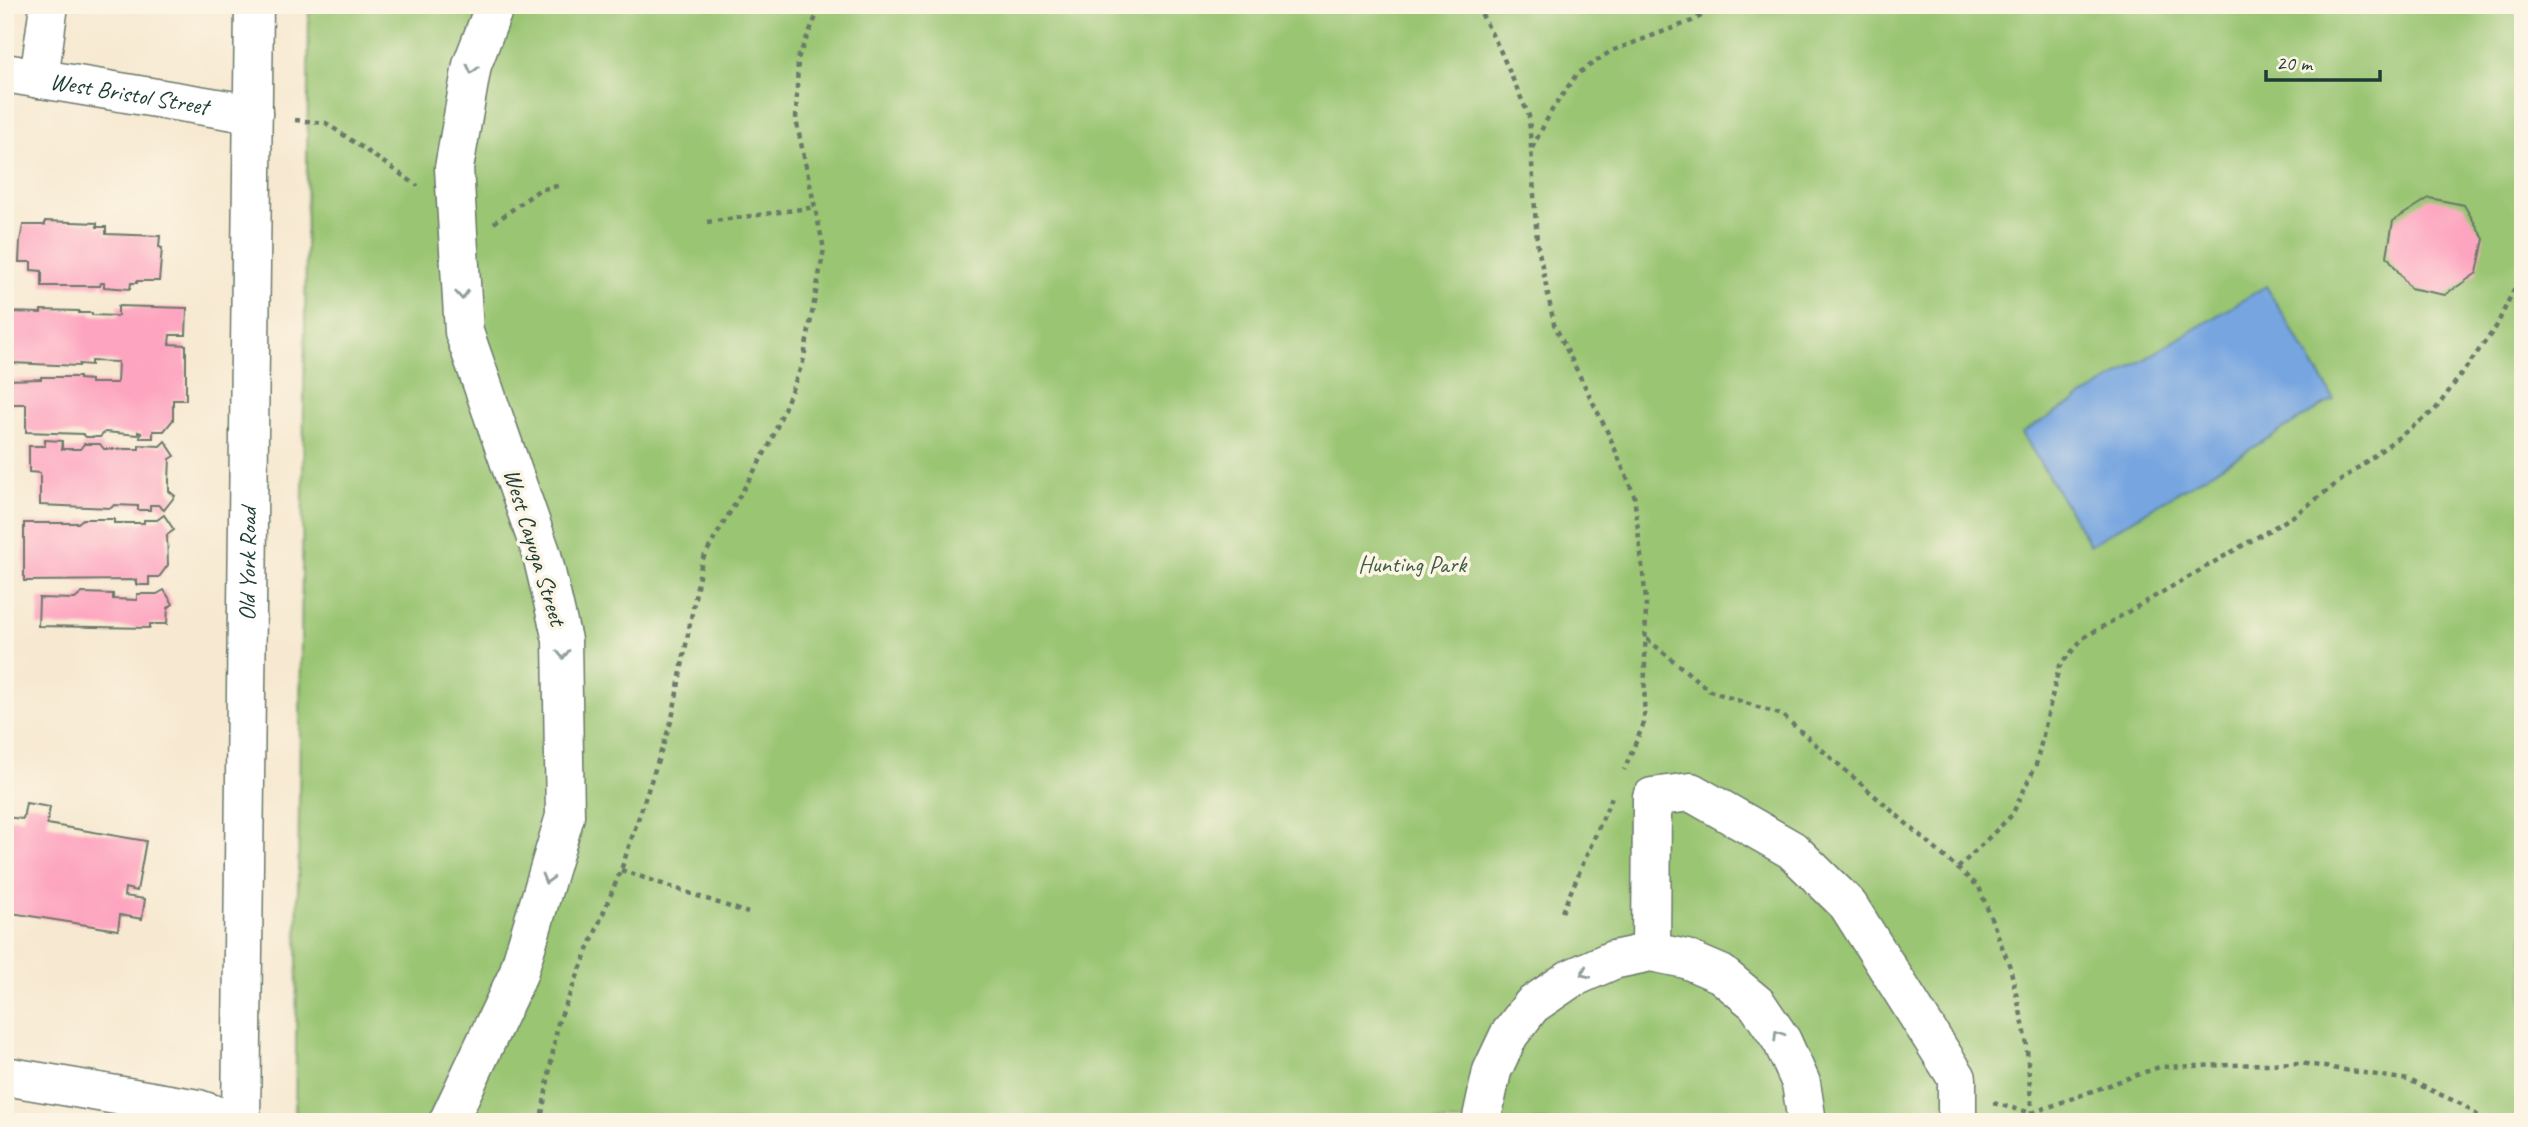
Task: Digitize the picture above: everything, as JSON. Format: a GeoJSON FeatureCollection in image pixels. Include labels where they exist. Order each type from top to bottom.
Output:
{"type":"FeatureCollection","features":[{"type":"Feature","properties":{"kind":"street"},"geometry":{"type":"LineString","coordinates":[[22,76],[49,5]]}},
{"type":"Feature","properties":{"kind":"street","name":"Old York Road"},"geometry":{"type":"LineString","coordinates":[[241,1122],[254,5]]}},
{"type":"Feature","properties":{"kind":"street","name":"West Cayuga Street"},"geometry":{"type":"LineString","coordinates":[[448,1122],[518,974],[565,816],[562,640],[542,555],[464,332],[454,168],[472,65],[495,5]]}},
{"type":"Feature","properties":{"kind":"street","name":"West Bristol Street"},"geometry":{"type":"LineString","coordinates":[[22,76],[253,114]]}},
{"type":"Feature","properties":{"kind":"street"},"geometry":{"type":"LineString","coordinates":[[1651,952],[1652,797],[1691,792],[1791,850],[1848,905],[1957,1079],[1969,1111]]}},
{"type":"Feature","properties":{"kind":"street"},"geometry":{"type":"LineString","coordinates":[[1465,1122],[1484,1106],[1492,1071],[1509,1035],[1532,1005],[1570,979],[1613,960],[1651,952],[1686,959],[1721,974],[1757,1004],[1782,1041],[1814,1109],[1828,1122]]}},
{"type":"Feature","properties":{"kind":"street"},"geometry":{"type":"LineString","coordinates":[[5,1076],[198,1109],[236,1122]]}},
{"type":"Feature","properties":{"kind":"street"},"geometry":{"type":"LineString","coordinates":[[1801,1083],[1807,1122]]}},
{"type":"Feature","properties":{"kind":"path"},"geometry":{"type":"LineString","coordinates":[[542,1114],[558,1023],[621,870],[672,719],[702,560],[770,444],[803,362],[824,249],[796,120],[798,58],[821,5]]}},
{"type":"Feature","properties":{"kind":"path"},"geometry":{"type":"LineString","coordinates":[[1477,5],[1529,116],[1537,242],[1554,324],[1609,435],[1634,495],[1646,600],[1644,723],[1623,774]]}},
{"type":"Feature","properties":{"kind":"path"},"geometry":{"type":"LineString","coordinates":[[1531,149],[1552,110],[1576,75],[1611,51],[1692,21],[1721,5]]}},
{"type":"Feature","properties":{"kind":"path"},"geometry":{"type":"LineString","coordinates":[[295,120],[326,123],[428,194]]}},
{"type":"Feature","properties":{"kind":"path"},"geometry":{"type":"LineString","coordinates":[[491,225],[539,190],[562,185]]}},
{"type":"Feature","properties":{"kind":"path"},"geometry":{"type":"LineString","coordinates":[[706,222],[816,207]]}},
{"type":"Feature","properties":{"kind":"path"},"geometry":{"type":"LineString","coordinates":[[1958,868],[2012,815],[2036,765],[2059,667],[2083,638],[2292,517],[2435,410],[2496,327],[2523,270]]}},
{"type":"Feature","properties":{"kind":"path"},"geometry":{"type":"LineString","coordinates":[[1646,638],[1710,691],[1782,715],[1979,887],[2010,967],[2026,1037],[2032,1113]]}},
{"type":"Feature","properties":{"kind":"path"},"geometry":{"type":"LineString","coordinates":[[1562,912],[1617,786]]}},
{"type":"Feature","properties":{"kind":"path"},"geometry":{"type":"LineString","coordinates":[[621,870],[748,913]]}},
{"type":"Feature","properties":{"kind":"path"},"geometry":{"type":"LineString","coordinates":[[1969,1111],[2032,1113],[2158,1067],[2300,1063],[2409,1080],[2463,1105],[2487,1122]]}},
{"type":"Feature","properties":{"kind":"green space","name":"Hunting Park"},"geometry":{"type":"Polygon","coordinates":[[[309,5],[2523,5],[2523,1122],[295,1122],[309,5]]]}},
{"type":"Feature","properties":{"kind":"water"},"geometry":{"type":"Polygon","coordinates":[[[2266,286],[2334,399],[2090,545],[2022,433],[2266,286]]]}},
{"type":"Feature","properties":{"kind":"building"},"geometry":{"type":"Polygon","coordinates":[[[2429,198],[2464,205],[2484,239],[2477,273],[2445,295],[2410,288],[2387,256],[2393,221],[2429,198]]]}},
{"type":"Feature","properties":{"kind":"building"},"geometry":{"type":"Polygon","coordinates":[[[45,221],[97,223],[97,227],[106,227],[106,234],[160,236],[159,247],[162,248],[159,281],[137,281],[131,283],[130,289],[104,287],[104,283],[100,286],[42,286],[42,271],[31,270],[31,262],[19,262],[23,225],[45,225],[45,221]]]}},
{"type":"Feature","properties":{"kind":"building"},"geometry":{"type":"Polygon","coordinates":[[[118,306],[187,308],[186,335],[170,335],[169,344],[186,345],[186,400],[173,400],[173,420],[164,431],[153,431],[153,438],[140,438],[141,433],[138,432],[138,435],[105,432],[100,437],[86,437],[83,434],[26,432],[26,404],[10,404],[10,400],[5,400],[5,380],[79,377],[91,380],[91,383],[117,383],[118,362],[91,361],[91,365],[79,366],[5,361],[5,341],[10,341],[10,335],[5,335],[5,315],[11,315],[11,312],[41,313],[41,310],[118,316],[118,306]]]}},
{"type":"Feature","properties":{"kind":"building"},"geometry":{"type":"Polygon","coordinates":[[[45,440],[62,441],[62,449],[80,449],[84,444],[100,444],[104,449],[139,449],[139,445],[160,446],[165,441],[175,456],[170,459],[169,491],[175,496],[164,510],[158,505],[150,505],[150,510],[138,510],[138,506],[114,505],[111,508],[40,505],[40,473],[29,472],[29,446],[45,446],[45,440]]]}},
{"type":"Feature","properties":{"kind":"building"},"geometry":{"type":"Polygon","coordinates":[[[164,515],[174,530],[167,535],[168,565],[159,577],[149,577],[149,585],[136,585],[136,580],[24,581],[24,523],[78,523],[83,519],[114,519],[114,523],[144,523],[144,520],[157,520],[164,515]]]}},
{"type":"Feature","properties":{"kind":"building"},"geometry":{"type":"Polygon","coordinates":[[[164,590],[173,604],[168,608],[167,624],[150,624],[150,628],[38,626],[39,598],[75,599],[82,593],[113,594],[113,599],[137,600],[137,594],[157,594],[164,590]]]}},
{"type":"Feature","properties":{"kind":"building"},"geometry":{"type":"Polygon","coordinates":[[[26,803],[50,807],[47,824],[146,841],[137,891],[125,888],[124,896],[145,899],[142,919],[120,915],[118,930],[5,912],[5,817],[23,819],[26,803]]]}}]}
